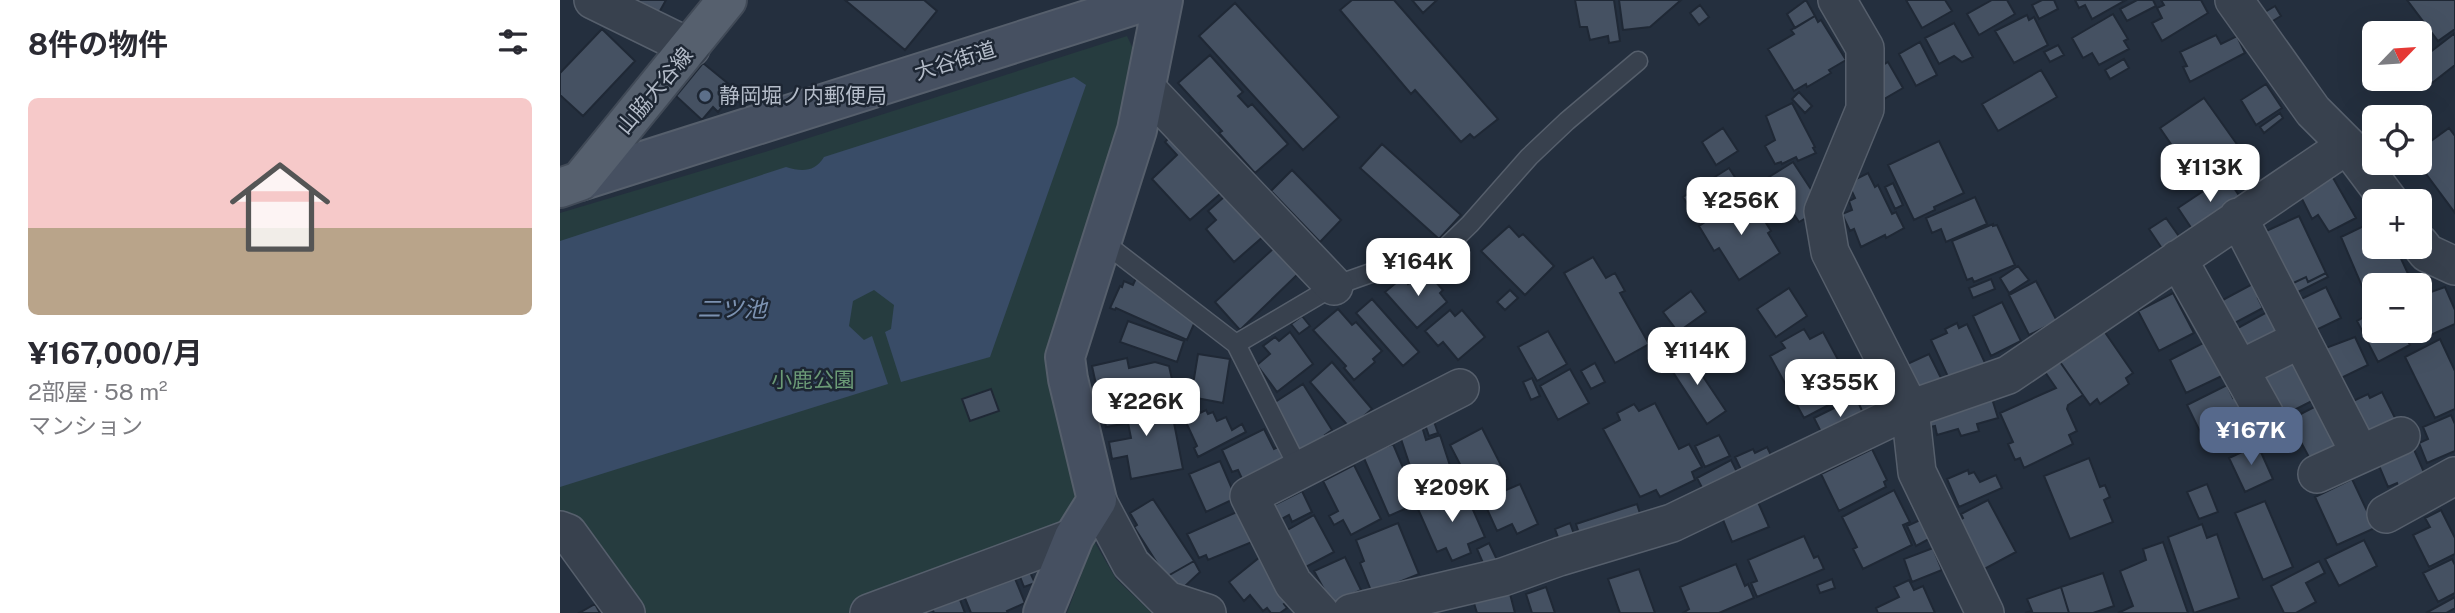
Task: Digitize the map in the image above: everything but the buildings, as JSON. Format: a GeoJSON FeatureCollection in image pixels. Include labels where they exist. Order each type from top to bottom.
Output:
{"type":"FeatureCollection","features":[{"type":"Feature","properties":{"kind":"main road","name":"山脇大谷線"},"geometry":{"type":"LineString","coordinates":[[570,185],[691,48],[727,0]]}},
{"type":"Feature","properties":{"kind":"street"},"geometry":{"type":"LineString","coordinates":[[593,0],[691,48]]}},
{"type":"Feature","properties":{"kind":"street","name":"大谷街道"},"geometry":{"type":"LineString","coordinates":[[570,185],[1150,0]]}},
{"type":"Feature","properties":{"kind":"street"},"geometry":{"type":"LineString","coordinates":[[1163,0],[1138,130],[1065,357],[1077,421],[1097,500],[1131,564],[1167,600],[1207,613]]}},
{"type":"Feature","properties":{"kind":"street"},"geometry":{"type":"LineString","coordinates":[[1838,0],[1865,48],[1866,109],[1823,211],[1830,252],[1910,409],[1917,472],[1985,613]]}},
{"type":"Feature","properties":{"kind":"street"},"geometry":{"type":"LineString","coordinates":[[2234,0],[2313,111],[2347,145],[2380,189]]}},
{"type":"Feature","properties":{"kind":"street"},"geometry":{"type":"LineString","coordinates":[[1147,89],[1334,286]]}},
{"type":"Feature","properties":{"kind":"street"},"geometry":{"type":"LineString","coordinates":[[1351,613],[1503,577],[1672,523],[1910,409],[2008,374],[2178,260],[2238,216],[2347,145]]}},
{"type":"Feature","properties":{"kind":"street"},"geometry":{"type":"LineString","coordinates":[[2238,216],[2360,454]]}},
{"type":"Feature","properties":{"kind":"street"},"geometry":{"type":"LineString","coordinates":[[2432,255],[2455,265]]}},
{"type":"Feature","properties":{"kind":"street"},"geometry":{"type":"LineString","coordinates":[[2178,260],[2265,415]]}},
{"type":"Feature","properties":{"kind":"street"},"geometry":{"type":"LineString","coordinates":[[2240,369],[2301,339]]}},
{"type":"Feature","properties":{"kind":"street"},"geometry":{"type":"LineString","coordinates":[[1320,613],[1293,583],[1249,496],[1460,388]]}},
{"type":"Feature","properties":{"kind":"street"},"geometry":{"type":"LineString","coordinates":[[2317,474],[2401,436]]}},
{"type":"Feature","properties":{"kind":"street"},"geometry":{"type":"LineString","coordinates":[[2386,514],[2455,476]]}},
{"type":"Feature","properties":{"kind":"street"},"geometry":{"type":"LineString","coordinates":[[1043,613],[1074,537],[1097,500]]}},
{"type":"Feature","properties":{"kind":"street"},"geometry":{"type":"LineString","coordinates":[[869,613],[1074,537]]}},
{"type":"Feature","properties":{"kind":"street"},"geometry":{"type":"LineString","coordinates":[[567,548],[626,613]]}},
{"type":"Feature","properties":{"kind":"lane"},"geometry":{"type":"LineString","coordinates":[[1236,344],[1334,286],[1399,263],[1434,259],[1567,121],[1638,61]]}},
{"type":"Feature","properties":{"kind":"lane"},"geometry":{"type":"LineString","coordinates":[[1102,242],[1236,344],[1300,471]]}},
{"type":"Feature","properties":{"kind":"green space","name":"小鹿公園"},"geometry":{"type":"Polygon","coordinates":[[[1127,36],[1137,57],[1092,229],[1053,331],[1052,366],[1078,476],[1077,517],[856,613],[631,613],[565,511],[560,512],[560,213],[765,152],[1127,36]]]}},
{"type":"Feature","properties":{"kind":"green space"},"geometry":{"type":"Polygon","coordinates":[[[1094,541],[1116,579],[1152,613],[1067,613],[1094,541]]]}},
{"type":"Feature","properties":{"kind":"water","name":"二ツ池"},"geometry":{"type":"Polygon","coordinates":[[[1074,77],[1086,85],[990,357],[901,382],[885,332],[891,329],[894,305],[874,290],[853,301],[849,326],[864,340],[872,336],[888,384],[560,487],[560,241],[786,167],[797,170],[812,168],[824,157],[1074,77]]]}},
{"type":"Feature","properties":{"kind":"place","name":"静岡堀ノ内郵便局"},"geometry":{"type":"Point","coordinates":[705,96]}}]}
